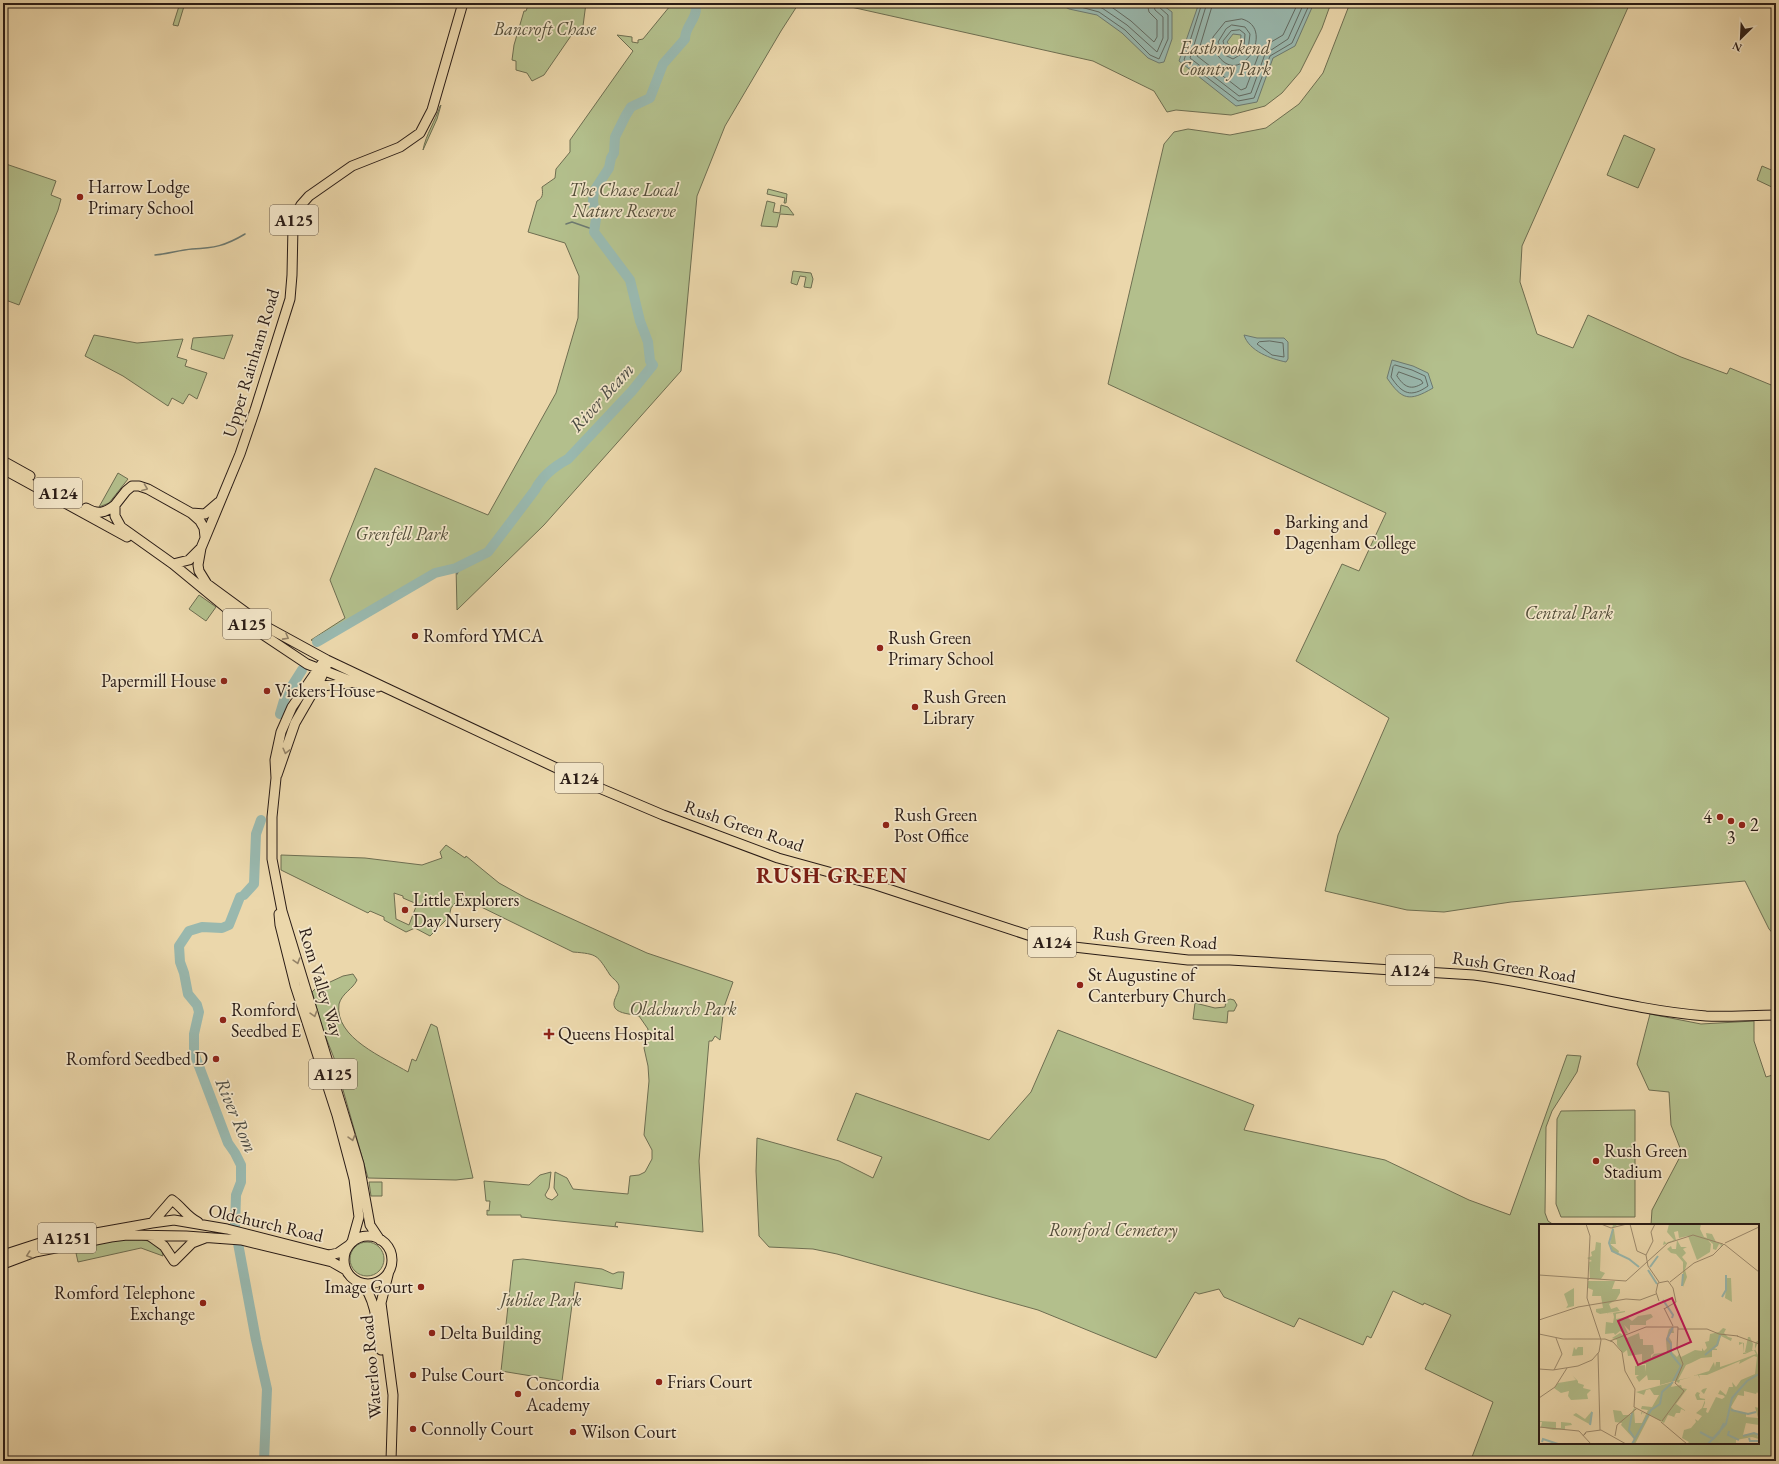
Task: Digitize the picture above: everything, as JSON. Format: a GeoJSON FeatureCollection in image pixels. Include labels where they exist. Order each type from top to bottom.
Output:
{"type":"FeatureCollection","features":[{"type":"Feature","properties":{"kind":"main road","name":"Upper Rainham Road"},"geometry":{"type":"LineString","coordinates":[[205,538],[217,512],[219,502],[240,454],[256,410],[290,299],[293,226],[296,214],[309,196],[352,166],[400,147],[420,133],[432,110],[463,3]]}},
{"type":"Feature","properties":{"kind":"main road","name":"A124"},"geometry":{"type":"LineString","coordinates":[[3,461],[93,512],[107,511],[115,505]]}},
{"type":"Feature","properties":{"kind":"main road","name":"A124"},"geometry":{"type":"LineString","coordinates":[[3,469],[153,550]]}},
{"type":"Feature","properties":{"kind":"main road"},"geometry":{"type":"LineString","coordinates":[[115,505],[132,486],[139,486],[192,513],[200,521],[204,528],[205,538]]}},
{"type":"Feature","properties":{"kind":"main road","name":"A125"},"geometry":{"type":"LineString","coordinates":[[192,513],[204,514],[219,502]]}},
{"type":"Feature","properties":{"kind":"main road","name":"A125"},"geometry":{"type":"LineString","coordinates":[[115,505],[115,516],[120,525],[173,564],[241,620],[307,664],[321,670]]}},
{"type":"Feature","properties":{"kind":"main road","name":"A125"},"geometry":{"type":"LineString","coordinates":[[205,538],[201,548],[198,567],[207,584],[263,625],[326,659]]}},
{"type":"Feature","properties":{"kind":"main road","name":"A125"},"geometry":{"type":"LineString","coordinates":[[173,564],[189,560],[201,548]]}},
{"type":"Feature","properties":{"kind":"main road","name":"Rom Valley Way"},"geometry":{"type":"LineString","coordinates":[[276,778],[295,723],[312,693],[326,659]]}},
{"type":"Feature","properties":{"kind":"main road","name":"Rush Green Road"},"geometry":{"type":"LineString","coordinates":[[326,659],[597,786],[715,835],[778,858],[876,885],[1040,939],[1066,945],[1118,953],[1188,960],[1230,960],[1474,975],[1504,979],[1649,1008],[1706,1016],[1776,1015]]}},
{"type":"Feature","properties":{"kind":"main road"},"geometry":{"type":"LineString","coordinates":[[307,664],[311,671],[310,678]]}},
{"type":"Feature","properties":{"kind":"main road","name":"Rom Valley Way"},"geometry":{"type":"LineString","coordinates":[[321,670],[310,678],[292,707],[281,732],[275,760],[276,778],[271,844],[272,869],[359,1164],[370,1225],[380,1240]]}},
{"type":"Feature","properties":{"kind":"main road","name":"Rush Green Road"},"geometry":{"type":"LineString","coordinates":[[321,670],[356,683],[384,687]]}},
{"type":"Feature","properties":{"kind":"main road","name":"Rush Green Road"},"geometry":{"type":"LineString","coordinates":[[312,693],[322,686],[356,683]]}},
{"type":"Feature","properties":{"kind":"main road","name":"Rom Valley Way"},"geometry":{"type":"LineString","coordinates":[[281,732],[295,723]]}},
{"type":"Feature","properties":{"kind":"main road","name":"Rom Valley Way"},"geometry":{"type":"LineString","coordinates":[[278,893],[280,925],[295,986],[337,1116],[354,1179],[359,1217],[350,1244]]}},
{"type":"Feature","properties":{"kind":"main road","name":"A1251"},"geometry":{"type":"LineString","coordinates":[[3,1255],[40,1243],[152,1223],[172,1200],[182,1207],[187,1215],[199,1223]]}},
{"type":"Feature","properties":{"kind":"main road","name":"Oldchurch Road"},"geometry":{"type":"LineString","coordinates":[[152,1223],[174,1220],[199,1223],[332,1262],[346,1270]]}},
{"type":"Feature","properties":{"kind":"main road"},"geometry":{"type":"LineString","coordinates":[[148,1235],[164,1246],[174,1261],[192,1243],[207,1237]]}},
{"type":"Feature","properties":{"kind":"main road","name":"Oldchurch Road"},"geometry":{"type":"LineString","coordinates":[[148,1235],[207,1237],[237,1235],[329,1255],[342,1251],[350,1244]]}},
{"type":"Feature","properties":{"kind":"main road","name":"A1251"},"geometry":{"type":"LineString","coordinates":[[3,1264],[35,1252],[111,1237],[148,1235]]}},
{"type":"Feature","properties":{"kind":"main road"},"geometry":{"type":"LineString","coordinates":[[370,1237],[380,1240],[387,1246],[391,1254],[389,1271],[382,1279],[375,1283],[361,1283],[354,1280],[346,1270],[344,1254],[350,1244],[362,1238],[370,1237]]}},
{"type":"Feature","properties":{"kind":"main road","name":"Waterloo Road"},"geometry":{"type":"LineString","coordinates":[[389,1271],[380,1303],[393,1395],[391,1461]]}},
{"type":"Feature","properties":{"kind":"main road","name":"Waterloo Road"},"geometry":{"type":"LineString","coordinates":[[361,1283],[365,1287],[373,1305],[386,1380],[388,1420],[385,1461]]}},
{"type":"Feature","properties":{"kind":"green space"},"geometry":{"type":"Polygon","coordinates":[[[180,3],[185,3],[178,26],[173,25],[180,3]]]}},
{"type":"Feature","properties":{"kind":"green space","name":"Bancroft Chase"},"geometry":{"type":"Polygon","coordinates":[[[529,3],[586,3],[583,26],[580,29],[577,27],[544,75],[532,81],[527,73],[516,70],[516,61],[512,60],[514,45],[524,11],[526,11],[529,3]]]}},
{"type":"Feature","properties":{"kind":"green space","name":"The Chase Local Nature Reserve"},"geometry":{"type":"Polygon","coordinates":[[[669,3],[799,3],[725,126],[697,196],[681,371],[544,525],[457,610],[456,566],[444,568],[364,612],[315,642],[311,640],[345,618],[330,580],[375,468],[488,515],[556,393],[578,318],[579,276],[565,243],[528,232],[537,201],[542,196],[542,187],[555,178],[556,169],[570,152],[570,140],[633,51],[617,35],[632,37],[632,42],[638,43],[638,40],[643,39],[670,6],[669,3]]]}},
{"type":"Feature","properties":{"kind":"green space","name":"Eastbrookend Country Park"},"geometry":{"type":"Polygon","coordinates":[[[833,3],[1331,3],[1322,28],[1300,72],[1282,93],[1265,106],[1231,115],[1176,110],[1167,112],[1154,91],[1093,61],[833,3]]]}},
{"type":"Feature","properties":{"kind":"green space","name":"Central Park"},"geometry":{"type":"Polygon","coordinates":[[[1350,3],[1630,3],[1522,246],[1520,282],[1537,334],[1573,348],[1588,315],[1681,357],[1727,374],[1730,368],[1776,387],[1776,937],[1769,929],[1745,881],[1511,902],[1444,912],[1407,910],[1325,891],[1338,835],[1389,718],[1296,661],[1342,564],[1359,571],[1386,513],[1108,384],[1164,144],[1174,132],[1188,129],[1230,135],[1266,128],[1299,104],[1323,73],[1350,3]]]}},
{"type":"Feature","properties":{"kind":"green space"},"geometry":{"type":"Polygon","coordinates":[[[441,105],[437,119],[423,150],[426,139],[441,105]]]}},
{"type":"Feature","properties":{"kind":"green space"},"geometry":{"type":"Polygon","coordinates":[[[1624,135],[1655,149],[1638,188],[1607,175],[1624,135]]]}},
{"type":"Feature","properties":{"kind":"green space"},"geometry":{"type":"Polygon","coordinates":[[[3,163],[56,181],[51,195],[61,199],[58,210],[19,305],[3,299],[3,163]]]}},
{"type":"Feature","properties":{"kind":"green space"},"geometry":{"type":"Polygon","coordinates":[[[1762,166],[1776,172],[1776,189],[1757,180],[1762,166]]]}},
{"type":"Feature","properties":{"kind":"green space"},"geometry":{"type":"Polygon","coordinates":[[[768,189],[787,194],[786,203],[784,203],[785,198],[767,194],[768,189]]]}},
{"type":"Feature","properties":{"kind":"green space"},"geometry":{"type":"Polygon","coordinates":[[[767,201],[775,203],[773,212],[780,213],[781,205],[788,207],[794,215],[780,214],[777,227],[761,226],[767,201]]]}},
{"type":"Feature","properties":{"kind":"green space"},"geometry":{"type":"Polygon","coordinates":[[[793,271],[811,273],[813,279],[811,288],[804,287],[806,277],[800,276],[797,285],[791,283],[793,271]]]}},
{"type":"Feature","properties":{"kind":"green space"},"geometry":{"type":"Polygon","coordinates":[[[94,335],[137,343],[183,339],[177,357],[187,360],[185,366],[207,373],[197,399],[189,394],[183,404],[172,398],[168,406],[123,376],[85,356],[94,335]]]}},
{"type":"Feature","properties":{"kind":"green space"},"geometry":{"type":"Polygon","coordinates":[[[233,335],[224,359],[191,349],[193,338],[233,335]]]}},
{"type":"Feature","properties":{"kind":"green space"},"geometry":{"type":"Polygon","coordinates":[[[118,473],[128,479],[109,503],[99,507],[118,473]]]}},
{"type":"Feature","properties":{"kind":"green space"},"geometry":{"type":"Polygon","coordinates":[[[199,595],[216,607],[206,621],[189,609],[199,595]]]}},
{"type":"Feature","properties":{"kind":"green space","name":"Oldchurch Park"},"geometry":{"type":"Polygon","coordinates":[[[446,845],[465,858],[466,856],[499,883],[526,898],[647,953],[733,982],[724,1007],[720,1040],[715,1036],[712,1041],[709,1041],[699,1161],[703,1232],[616,1222],[615,1226],[618,1227],[521,1217],[521,1215],[487,1215],[490,1201],[486,1201],[484,1181],[529,1185],[540,1175],[551,1172],[549,1188],[545,1195],[547,1198],[552,1200],[558,1195],[554,1188],[555,1172],[567,1178],[573,1189],[628,1194],[630,1176],[639,1175],[645,1172],[652,1159],[652,1150],[644,1135],[649,1081],[648,1066],[644,1048],[648,1029],[639,1016],[623,1013],[615,1008],[614,1003],[619,990],[619,985],[599,959],[592,955],[573,952],[469,901],[456,902],[451,908],[449,917],[430,936],[415,928],[406,932],[384,920],[384,917],[370,911],[368,913],[281,870],[281,855],[365,858],[422,865],[442,858],[440,852],[446,845]],[[394,893],[396,919],[409,925],[417,904],[403,898],[403,896],[394,893]]]}},
{"type":"Feature","properties":{"kind":"green space"},"geometry":{"type":"Polygon","coordinates":[[[353,974],[357,980],[340,1000],[340,1016],[344,1027],[363,1046],[408,1072],[412,1059],[416,1061],[431,1024],[437,1027],[473,1178],[456,1180],[368,1178],[334,1058],[323,1030],[312,992],[315,989],[343,976],[353,974]]]}},
{"type":"Feature","properties":{"kind":"green space"},"geometry":{"type":"Polygon","coordinates":[[[1230,999],[1234,1000],[1237,1005],[1234,1011],[1228,1011],[1227,1023],[1193,1019],[1195,1003],[1215,1008],[1225,1007],[1226,1001],[1230,999]]]}},
{"type":"Feature","properties":{"kind":"green space","name":"Romford Cemetery"},"geometry":{"type":"Polygon","coordinates":[[[1650,1014],[1701,1024],[1754,1021],[1754,1041],[1766,1077],[1776,1074],[1776,1461],[1486,1461],[1472,1457],[1493,1402],[1425,1369],[1451,1315],[1424,1303],[1423,1305],[1393,1291],[1371,1338],[1367,1336],[1363,1345],[1299,1318],[1294,1327],[1224,1297],[1219,1289],[1199,1294],[1195,1292],[1156,1358],[1038,1310],[837,1254],[813,1249],[769,1247],[759,1236],[756,1171],[757,1138],[839,1161],[873,1178],[882,1157],[837,1140],[856,1093],[989,1140],[1031,1092],[1058,1030],[1254,1105],[1244,1130],[1385,1160],[1469,1200],[1510,1215],[1567,1055],[1581,1056],[1577,1072],[1552,1111],[1546,1127],[1545,1213],[1548,1221],[1552,1224],[1539,1224],[1539,1444],[1759,1444],[1759,1224],[1651,1224],[1652,1210],[1682,1153],[1671,1125],[1669,1092],[1649,1090],[1637,1064],[1650,1014]]]}},
{"type":"Feature","properties":{"kind":"green space","name":"Rush Green Stadium"},"geometry":{"type":"Polygon","coordinates":[[[1635,1110],[1635,1217],[1561,1217],[1556,1204],[1557,1119],[1561,1111],[1635,1110]]]}},
{"type":"Feature","properties":{"kind":"green space"},"geometry":{"type":"Polygon","coordinates":[[[369,1182],[382,1182],[382,1196],[371,1196],[369,1182]]]}},
{"type":"Feature","properties":{"kind":"green space"},"geometry":{"type":"Polygon","coordinates":[[[120,1239],[138,1239],[147,1241],[162,1250],[163,1256],[141,1248],[78,1262],[76,1253],[85,1251],[85,1246],[120,1239]]]}},
{"type":"Feature","properties":{"kind":"green space"},"geometry":{"type":"Polygon","coordinates":[[[364,1242],[370,1242],[374,1243],[381,1249],[384,1259],[383,1266],[377,1273],[370,1276],[364,1276],[360,1275],[353,1269],[350,1262],[350,1256],[351,1252],[357,1245],[364,1242]]]}},
{"type":"Feature","properties":{"kind":"green space","name":"Jubilee Park"},"geometry":{"type":"Polygon","coordinates":[[[523,1259],[602,1269],[613,1274],[624,1272],[622,1289],[575,1282],[562,1381],[501,1371],[513,1260],[523,1259]]]}},
{"type":"Feature","properties":{"kind":"water"},"geometry":{"type":"Polygon","coordinates":[[[1058,3],[1160,3],[1172,12],[1172,39],[1164,62],[1159,63],[1148,58],[1122,33],[1097,15],[1069,9],[1058,3]]]}},
{"type":"Feature","properties":{"kind":"water"},"geometry":{"type":"Polygon","coordinates":[[[1199,3],[1314,3],[1295,46],[1273,58],[1257,102],[1236,106],[1179,61],[1199,3]],[[1233,34],[1227,42],[1233,50],[1240,46],[1241,35],[1233,34]]]}},
{"type":"Feature","properties":{"kind":"water"},"geometry":{"type":"Polygon","coordinates":[[[1244,335],[1257,338],[1284,338],[1288,342],[1288,359],[1286,362],[1274,359],[1261,353],[1251,346],[1244,335]]]}},
{"type":"Feature","properties":{"kind":"water"},"geometry":{"type":"Polygon","coordinates":[[[1392,360],[1413,366],[1428,373],[1433,388],[1412,397],[1402,395],[1387,378],[1392,360]]]}},
{"type":"Feature","properties":{"kind":"waterway","name":"River Beam"},"geometry":{"type":"LineString","coordinates":[[317,642],[435,573],[456,568],[488,552],[541,480],[554,468],[568,459],[632,391],[653,365],[650,361],[648,342],[640,321],[630,280],[594,232],[596,219],[593,201],[594,191],[609,168],[611,158],[614,153],[615,137],[626,115],[631,107],[650,98],[663,64],[685,39],[687,30],[695,14],[696,3]]}},
{"type":"Feature","properties":{"kind":"waterway"},"geometry":{"type":"LineString","coordinates":[[566,224],[572,222],[595,230]]}},
{"type":"Feature","properties":{"kind":"waterway"},"geometry":{"type":"LineString","coordinates":[[155,255],[219,246],[245,234]]}},
{"type":"Feature","properties":{"kind":"waterway","name":"River Beam"},"geometry":{"type":"LineString","coordinates":[[457,574],[461,565]]}},
{"type":"Feature","properties":{"kind":"waterway","name":"River Rom"},"geometry":{"type":"LineString","coordinates":[[280,714],[285,697],[302,670]]}},
{"type":"Feature","properties":{"kind":"waterway","name":"River Rom"},"geometry":{"type":"LineString","coordinates":[[244,895],[254,884],[256,834],[261,820]]}},
{"type":"Feature","properties":{"kind":"waterway","name":"River Rom"},"geometry":{"type":"LineString","coordinates":[[240,897],[229,925],[222,928],[202,927],[189,931],[179,946],[180,962],[184,973],[188,994],[197,1005],[199,1012],[194,1034],[194,1053],[228,1143],[241,1165],[241,1182],[236,1195],[235,1227],[256,1340],[267,1389],[264,1461]]}},
{"type":"Feature","properties":{"kind":"place","name":"Harrow Lodge Primary School"},"geometry":{"type":"Point","coordinates":[80,197]}},
{"type":"Feature","properties":{"kind":"place","name":"Barking and Dagenham College"},"geometry":{"type":"Point","coordinates":[1277,532]}},
{"type":"Feature","properties":{"kind":"place","name":"Romford YMCA"},"geometry":{"type":"Point","coordinates":[415,636]}},
{"type":"Feature","properties":{"kind":"place","name":"Rush Green Primary School"},"geometry":{"type":"Point","coordinates":[880,648]}},
{"type":"Feature","properties":{"kind":"place","name":"Papermill House"},"geometry":{"type":"Point","coordinates":[224,681]}},
{"type":"Feature","properties":{"kind":"place","name":"Vickers House"},"geometry":{"type":"Point","coordinates":[267,691]}},
{"type":"Feature","properties":{"kind":"place","name":"Rush Green Library"},"geometry":{"type":"Point","coordinates":[915,707]}},
{"type":"Feature","properties":{"kind":"place","name":"4"},"geometry":{"type":"Point","coordinates":[1720,817]}},
{"type":"Feature","properties":{"kind":"place","name":"3"},"geometry":{"type":"Point","coordinates":[1731,821]}},
{"type":"Feature","properties":{"kind":"place","name":"Rush Green Post Office"},"geometry":{"type":"Point","coordinates":[886,825]}},
{"type":"Feature","properties":{"kind":"place","name":"2"},"geometry":{"type":"Point","coordinates":[1742,825]}},
{"type":"Feature","properties":{"kind":"place","name":"Little Explorers Day Nursery"},"geometry":{"type":"Point","coordinates":[405,910]}},
{"type":"Feature","properties":{"kind":"place","name":"St Augustine of Canterbury Church"},"geometry":{"type":"Point","coordinates":[1080,985]}},
{"type":"Feature","properties":{"kind":"place","name":"Romford Seedbed E"},"geometry":{"type":"Point","coordinates":[223,1020]}},
{"type":"Feature","properties":{"kind":"place","name":"Queens Hospital"},"geometry":{"type":"Point","coordinates":[549,1034]}},
{"type":"Feature","properties":{"kind":"place","name":"Romford Seedbed D"},"geometry":{"type":"Point","coordinates":[216,1059]}},
{"type":"Feature","properties":{"kind":"place","name":"Rush Green Stadium"},"geometry":{"type":"Point","coordinates":[1596,1161]}},
{"type":"Feature","properties":{"kind":"place","name":"Image Court"},"geometry":{"type":"Point","coordinates":[421,1287]}},
{"type":"Feature","properties":{"kind":"place","name":"Romford Telephone Exchange"},"geometry":{"type":"Point","coordinates":[203,1303]}},
{"type":"Feature","properties":{"kind":"place","name":"Delta Building"},"geometry":{"type":"Point","coordinates":[432,1333]}},
{"type":"Feature","properties":{"kind":"place","name":"Pulse Court"},"geometry":{"type":"Point","coordinates":[413,1375]}},
{"type":"Feature","properties":{"kind":"place","name":"Friars Court"},"geometry":{"type":"Point","coordinates":[659,1382]}},
{"type":"Feature","properties":{"kind":"place","name":"Concordia Academy"},"geometry":{"type":"Point","coordinates":[518,1394]}},
{"type":"Feature","properties":{"kind":"place","name":"Connolly Court"},"geometry":{"type":"Point","coordinates":[413,1429]}},
{"type":"Feature","properties":{"kind":"place","name":"Wilson Court"},"geometry":{"type":"Point","coordinates":[573,1432]}},
{"type":"Feature","properties":{"kind":"district","name":"RUSH GREEN"},"geometry":{"type":"Point","coordinates":[832,875]}},
{"type":"Feature","properties":{"kind":"park label","name":"Grenfell Park"},"geometry":{"type":"Point","coordinates":[402,534]}}]}
